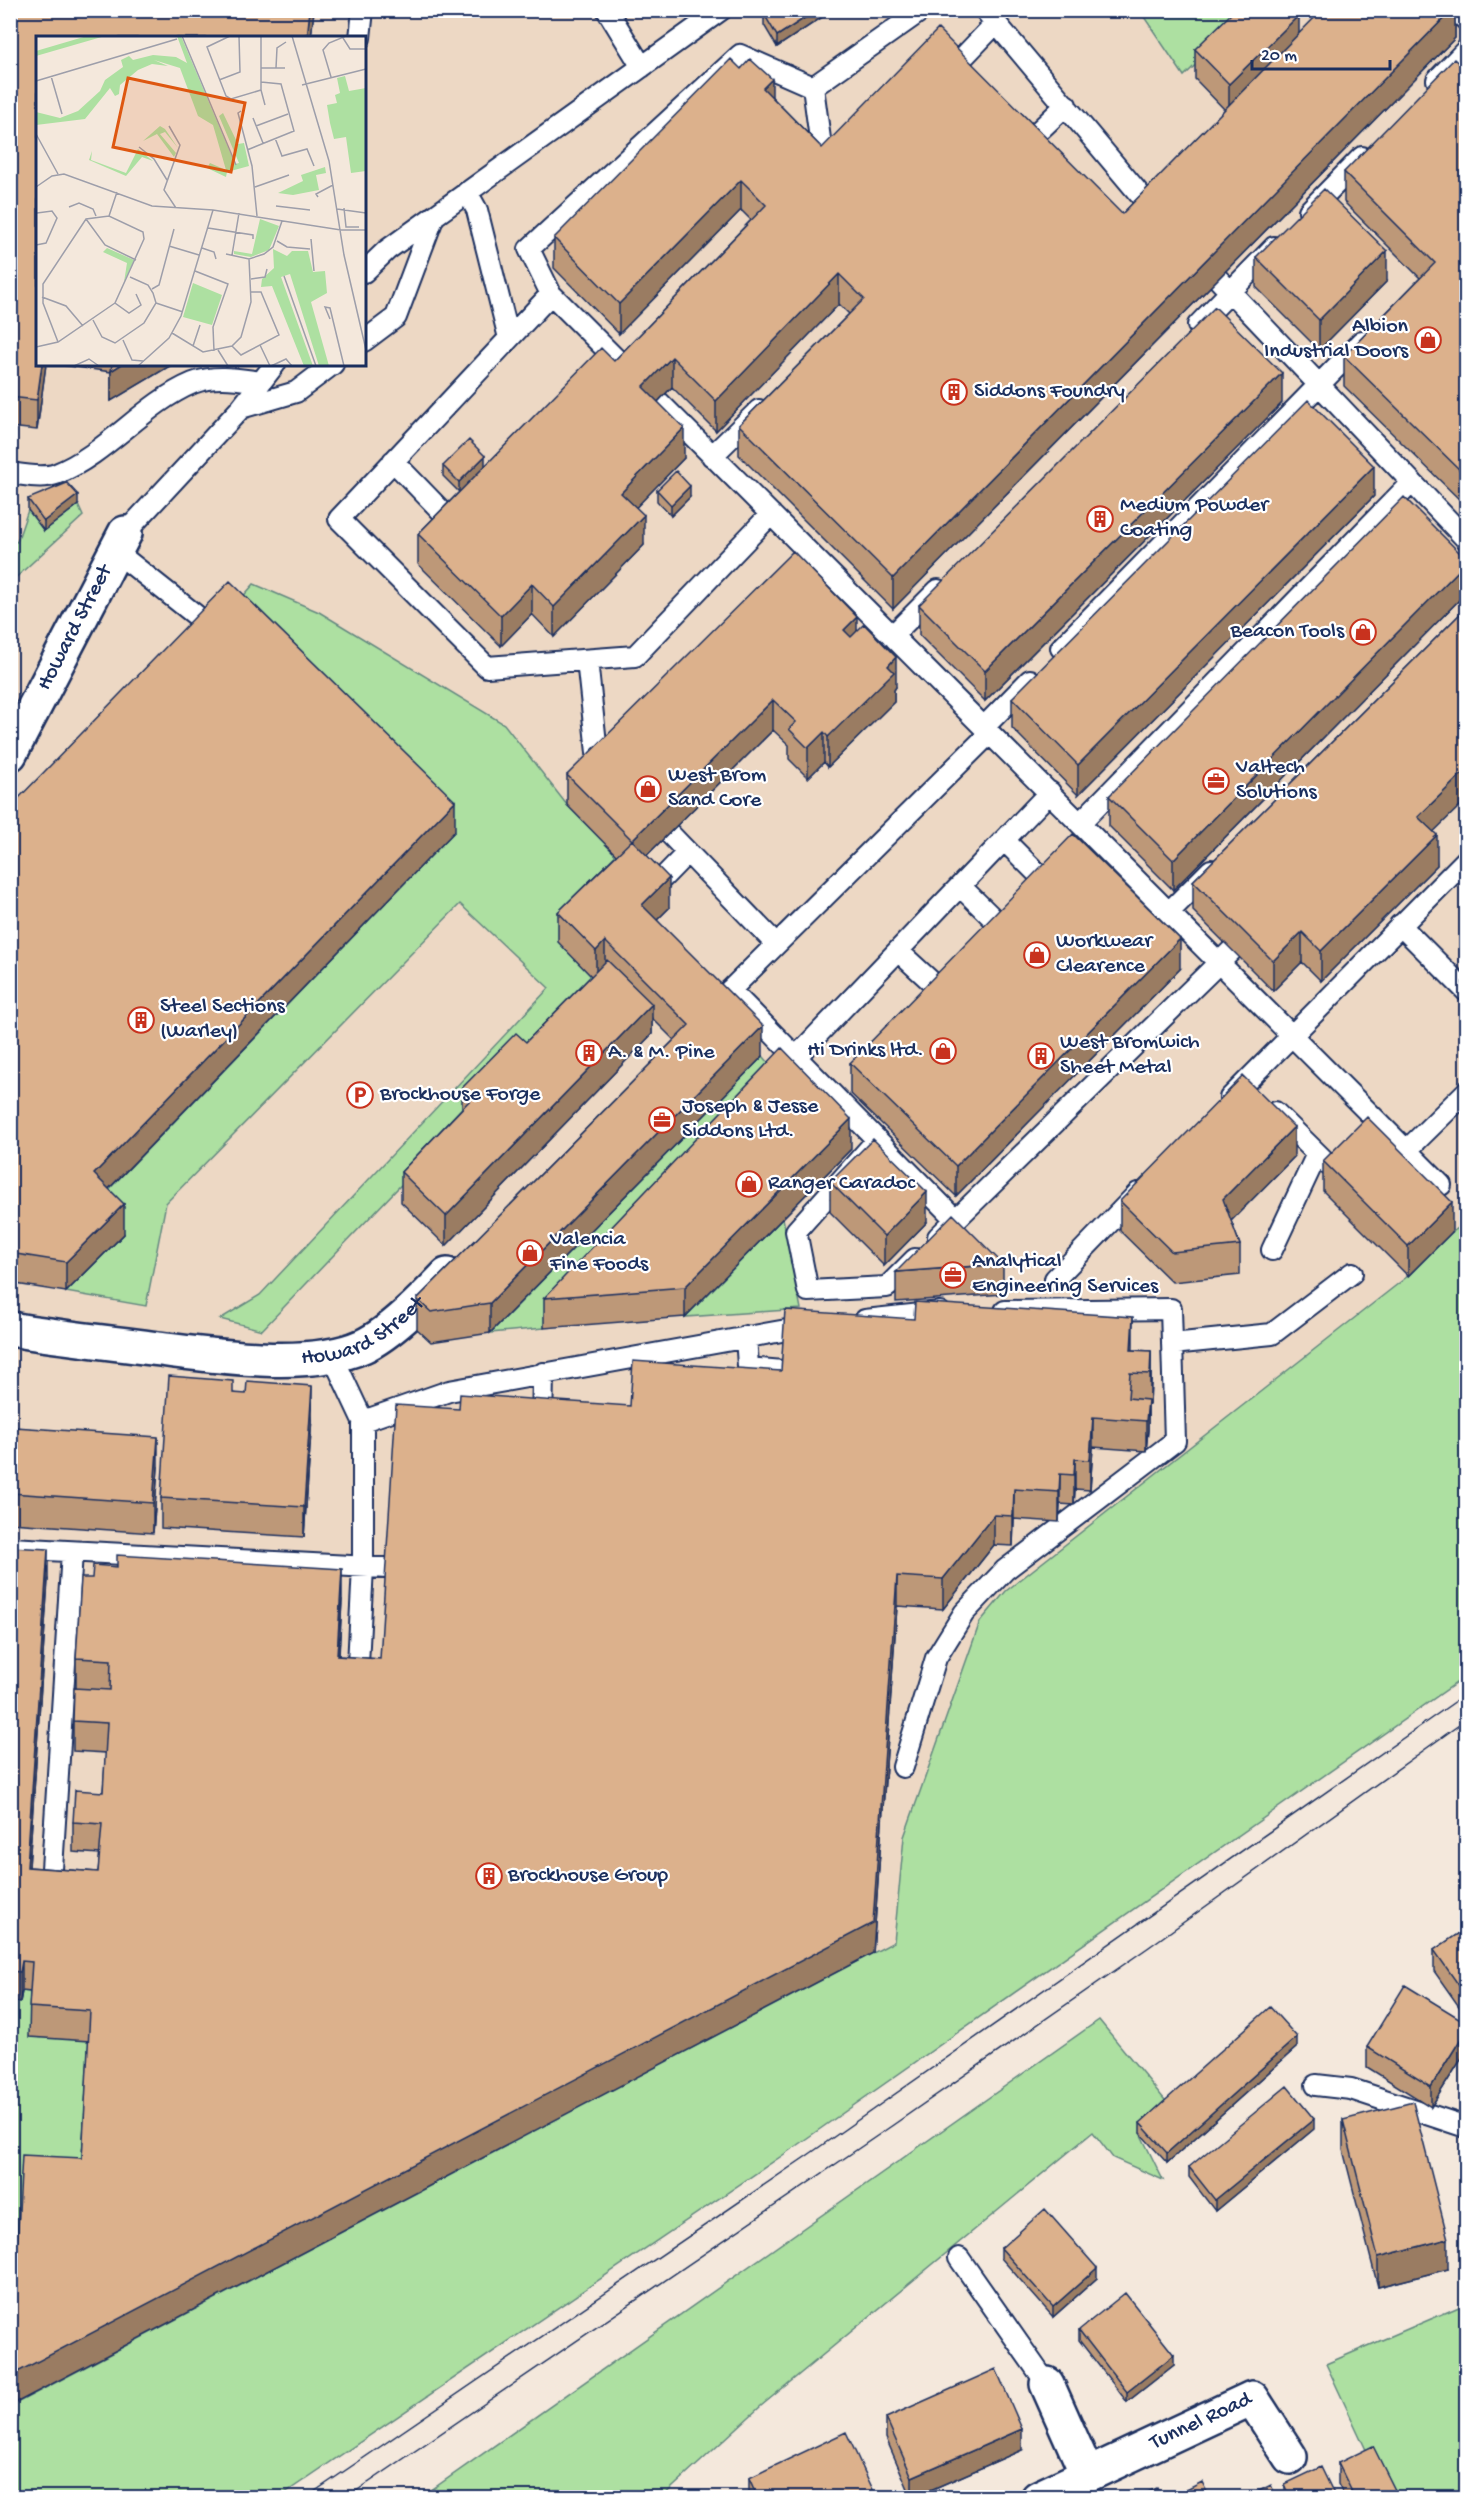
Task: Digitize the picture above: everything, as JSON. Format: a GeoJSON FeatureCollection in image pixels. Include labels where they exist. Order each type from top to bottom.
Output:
{"type":"FeatureCollection","features":[{"type":"Feature","properties":{"kind":"street","name":"Howard Street"},"geometry":{"type":"LineString","coordinates":[[10,754],[120,542]]}},
{"type":"Feature","properties":{"kind":"street","name":"Howard Street"},"geometry":{"type":"LineString","coordinates":[[10,1329],[203,1354],[297,1359],[332,1355],[365,1345],[417,1306],[463,1267]]}},
{"type":"Feature","properties":{"kind":"street"},"geometry":{"type":"LineString","coordinates":[[1047,2384],[1087,2474]]}},
{"type":"Feature","properties":{"kind":"street","name":"Tunnel Road"},"geometry":{"type":"LineString","coordinates":[[1038,2498],[1252,2398],[1290,2457]]}},
{"type":"Feature","properties":{"kind":"lane"},"geometry":{"type":"LineString","coordinates":[[360,36],[363,10]]}},
{"type":"Feature","properties":{"kind":"lane"},"geometry":{"type":"LineString","coordinates":[[607,10],[642,67]]}},
{"type":"Feature","properties":{"kind":"lane"},"geometry":{"type":"LineString","coordinates":[[366,270],[387,250],[721,10]]}},
{"type":"Feature","properties":{"kind":"lane"},"geometry":{"type":"LineString","coordinates":[[813,87],[922,10]]}},
{"type":"Feature","properties":{"kind":"lane"},"geometry":{"type":"LineString","coordinates":[[1456,10],[1467,20]]}},
{"type":"Feature","properties":{"kind":"lane"},"geometry":{"type":"LineString","coordinates":[[950,70],[990,17],[1170,228]]}},
{"type":"Feature","properties":{"kind":"lane"},"geometry":{"type":"LineString","coordinates":[[1426,92],[1467,50]]}},
{"type":"Feature","properties":{"kind":"lane"},"geometry":{"type":"LineString","coordinates":[[813,87],[740,55],[529,249],[551,294],[892,636],[950,679],[987,730],[1017,747],[1050,792],[1080,823],[1134,865],[1169,912],[1226,956],[1292,1035],[1441,1185]]}},
{"type":"Feature","properties":{"kind":"lane"},"geometry":{"type":"LineString","coordinates":[[770,92],[785,75]]}},
{"type":"Feature","properties":{"kind":"lane"},"geometry":{"type":"LineString","coordinates":[[810,165],[822,154],[813,87]]}},
{"type":"Feature","properties":{"kind":"lane"},"geometry":{"type":"LineString","coordinates":[[1024,145],[1066,105]]}},
{"type":"Feature","properties":{"kind":"lane"},"geometry":{"type":"LineString","coordinates":[[1181,342],[1377,142]]}},
{"type":"Feature","properties":{"kind":"lane"},"geometry":{"type":"LineString","coordinates":[[467,192],[477,210],[509,338]]}},
{"type":"Feature","properties":{"kind":"lane"},"geometry":{"type":"LineString","coordinates":[[366,339],[396,316],[434,216]]}},
{"type":"Feature","properties":{"kind":"lane"},"geometry":{"type":"LineString","coordinates":[[1185,244],[1464,536],[1445,550]]}},
{"type":"Feature","properties":{"kind":"lane"},"geometry":{"type":"LineString","coordinates":[[551,294],[339,519],[487,667],[635,656],[771,514]]}},
{"type":"Feature","properties":{"kind":"lane"},"geometry":{"type":"LineString","coordinates":[[699,1020],[987,730],[1047,663],[1375,328]]}},
{"type":"Feature","properties":{"kind":"lane"},"geometry":{"type":"LineString","coordinates":[[1261,354],[1276,340]]}},
{"type":"Feature","properties":{"kind":"lane"},"geometry":{"type":"LineString","coordinates":[[212,628],[120,542],[242,408],[273,366]]}},
{"type":"Feature","properties":{"kind":"lane"},"geometry":{"type":"LineString","coordinates":[[242,408],[296,392],[330,366]]}},
{"type":"Feature","properties":{"kind":"lane"},"geometry":{"type":"LineString","coordinates":[[10,473],[54,475],[84,459],[169,396],[194,382],[219,377],[261,382]]}},
{"type":"Feature","properties":{"kind":"lane"},"geometry":{"type":"LineString","coordinates":[[712,456],[776,393]]}},
{"type":"Feature","properties":{"kind":"lane"},"geometry":{"type":"LineString","coordinates":[[393,461],[456,526]]}},
{"type":"Feature","properties":{"kind":"lane"},"geometry":{"type":"LineString","coordinates":[[1080,823],[1412,482]]}},
{"type":"Feature","properties":{"kind":"lane"},"geometry":{"type":"LineString","coordinates":[[1443,515],[1460,500]]}},
{"type":"Feature","properties":{"kind":"lane"},"geometry":{"type":"LineString","coordinates":[[1143,564],[1160,579]]}},
{"type":"Feature","properties":{"kind":"lane"},"geometry":{"type":"LineString","coordinates":[[892,636],[950,577]]}},
{"type":"Feature","properties":{"kind":"lane"},"geometry":{"type":"LineString","coordinates":[[844,618],[859,602]]}},
{"type":"Feature","properties":{"kind":"lane"},"geometry":{"type":"LineString","coordinates":[[587,660],[599,773]]}},
{"type":"Feature","properties":{"kind":"lane"},"geometry":{"type":"LineString","coordinates":[[796,1057],[1050,792]]}},
{"type":"Feature","properties":{"kind":"lane"},"geometry":{"type":"LineString","coordinates":[[669,833],[776,944]]}},
{"type":"Feature","properties":{"kind":"lane"},"geometry":{"type":"LineString","coordinates":[[1004,840],[1051,887]]}},
{"type":"Feature","properties":{"kind":"lane"},"geometry":{"type":"LineString","coordinates":[[651,890],[687,853]]}},
{"type":"Feature","properties":{"kind":"lane"},"geometry":{"type":"LineString","coordinates":[[1169,912],[1227,854]]}},
{"type":"Feature","properties":{"kind":"lane"},"geometry":{"type":"LineString","coordinates":[[1216,1113],[1255,1092],[1292,1035],[1400,926],[1464,867]]}},
{"type":"Feature","properties":{"kind":"lane"},"geometry":{"type":"LineString","coordinates":[[960,886],[1007,932]]}},
{"type":"Feature","properties":{"kind":"lane"},"geometry":{"type":"LineString","coordinates":[[1400,926],[1467,991]]}},
{"type":"Feature","properties":{"kind":"lane"},"geometry":{"type":"LineString","coordinates":[[897,951],[946,995]]}},
{"type":"Feature","properties":{"kind":"lane"},"geometry":{"type":"LineString","coordinates":[[877,1140],[796,1231],[808,1291],[887,1287],[1226,956]]}},
{"type":"Feature","properties":{"kind":"lane"},"geometry":{"type":"LineString","coordinates":[[730,990],[796,1057],[828,1102],[877,1140],[955,1219]]}},
{"type":"Feature","properties":{"kind":"lane"},"geometry":{"type":"LineString","coordinates":[[1067,1082],[1082,1096]]}},
{"type":"Feature","properties":{"kind":"lane"},"geometry":{"type":"LineString","coordinates":[[1255,1092],[1339,1175]]}},
{"type":"Feature","properties":{"kind":"lane"},"geometry":{"type":"LineString","coordinates":[[1407,1150],[1467,1092]]}},
{"type":"Feature","properties":{"kind":"lane"},"geometry":{"type":"LineString","coordinates":[[1272,1250],[1317,1154]]}},
{"type":"Feature","properties":{"kind":"lane"},"geometry":{"type":"LineString","coordinates":[[1055,1279],[1152,1179]]}},
{"type":"Feature","properties":{"kind":"lane"},"geometry":{"type":"LineString","coordinates":[[1172,1344],[1272,1334],[1352,1274]]}},
{"type":"Feature","properties":{"kind":"lane"},"geometry":{"type":"LineString","coordinates":[[903,1767],[936,1658],[964,1613],[1005,1570],[1175,1441],[1171,1309],[988,1314]]}},
{"type":"Feature","properties":{"kind":"lane"},"geometry":{"type":"LineString","coordinates":[[849,1321],[960,1311]]}},
{"type":"Feature","properties":{"kind":"lane"},"geometry":{"type":"LineString","coordinates":[[363,1421],[449,1391],[746,1336],[827,1324]]}},
{"type":"Feature","properties":{"kind":"lane"},"geometry":{"type":"LineString","coordinates":[[746,1336],[750,1400]]}},
{"type":"Feature","properties":{"kind":"lane"},"geometry":{"type":"LineString","coordinates":[[332,1355],[363,1421],[363,1567],[357,1687]]}},
{"type":"Feature","properties":{"kind":"lane"},"geometry":{"type":"LineString","coordinates":[[748,1368],[783,1371]]}},
{"type":"Feature","properties":{"kind":"lane"},"geometry":{"type":"LineString","coordinates":[[542,1430],[543,1373]]}},
{"type":"Feature","properties":{"kind":"lane"},"geometry":{"type":"LineString","coordinates":[[10,1548],[388,1568]]}},
{"type":"Feature","properties":{"kind":"lane"},"geometry":{"type":"LineString","coordinates":[[51,1885],[72,1552]]}},
{"type":"Feature","properties":{"kind":"lane"},"geometry":{"type":"LineString","coordinates":[[233,1582],[234,1560]]}},
{"type":"Feature","properties":{"kind":"lane"},"geometry":{"type":"LineString","coordinates":[[1316,2085],[1351,2089],[1467,2127]]}},
{"type":"Feature","properties":{"kind":"lane"},"geometry":{"type":"LineString","coordinates":[[960,2258],[1047,2384]]}},
{"type":"Feature","properties":{"kind":"shaded area"},"geometry":{"type":"Polygon","coordinates":[[[11,11],[1466,11],[1466,1223],[1452,1232],[1408,1276],[904,1837],[895,1941],[11,2406],[11,11]]]}},
{"type":"Feature","properties":{"kind":"green space"},"geometry":{"type":"Polygon","coordinates":[[[1140,11],[1299,11],[1280,25],[1230,31],[1184,76],[1140,11]]]}},
{"type":"Feature","properties":{"kind":"green space"},"geometry":{"type":"Polygon","coordinates":[[[78,505],[83,516],[11,582],[11,540],[17,542],[28,510],[44,531],[78,505]]]}},
{"type":"Feature","properties":{"kind":"green space"},"geometry":{"type":"Polygon","coordinates":[[[254,584],[319,612],[504,724],[567,805],[632,870],[596,981],[262,1330],[220,1319],[260,1295],[549,988],[460,904],[166,1203],[146,1306],[66,1292],[124,1234],[95,1204],[230,611],[254,584]]]}},
{"type":"Feature","properties":{"kind":"green space"},"geometry":{"type":"Polygon","coordinates":[[[763,1056],[782,1078],[544,1328],[490,1333],[763,1056]]]}},
{"type":"Feature","properties":{"kind":"green space"},"geometry":{"type":"Polygon","coordinates":[[[783,1218],[801,1309],[685,1317],[783,1218]]]}},
{"type":"Feature","properties":{"kind":"green space"},"geometry":{"type":"Polygon","coordinates":[[[1466,1223],[1466,1676],[783,2155],[279,2497],[11,2498],[11,2406],[894,1942],[904,1837],[980,1622],[1006,1591],[1408,1276],[1452,1232],[1466,1223]]]}},
{"type":"Feature","properties":{"kind":"green space"},"geometry":{"type":"Polygon","coordinates":[[[22,1991],[32,1992],[90,2041],[82,2188],[11,2402],[10,2001],[20,2002],[22,1991]]]}},
{"type":"Feature","properties":{"kind":"green space"},"geometry":{"type":"Polygon","coordinates":[[[1099,2020],[1169,2105],[1140,2133],[1163,2180],[1113,2158],[1093,2132],[761,2406],[662,2497],[420,2498],[1099,2020]]]}},
{"type":"Feature","properties":{"kind":"green space"},"geometry":{"type":"Polygon","coordinates":[[[1466,2304],[1466,2497],[1388,2497],[1326,2364],[1466,2304]]]}},
{"type":"Feature","properties":{"kind":"building"},"geometry":{"type":"Polygon","coordinates":[[[10,10],[310,10],[307,36],[36,36],[36,366],[42,366],[37,400],[10,397],[10,10]]]}},
{"type":"Feature","properties":{"kind":"building"},"geometry":{"type":"Polygon","coordinates":[[[770,10],[817,10],[777,36],[764,14],[770,10]]]}},
{"type":"Feature","properties":{"kind":"building"},"geometry":{"type":"Polygon","coordinates":[[[1235,10],[1294,10],[1299,15],[1229,84],[1195,49],[1235,10]]]}},
{"type":"Feature","properties":{"kind":"building"},"geometry":{"type":"Polygon","coordinates":[[[1322,10],[1452,10],[893,578],[739,425],[864,299],[839,274],[716,401],[672,357],[643,387],[684,428],[621,493],[644,515],[554,607],[532,584],[501,616],[418,534],[601,348],[614,361],[766,205],[741,180],[619,304],[554,238],[731,59],[741,69],[750,59],[772,79],[763,88],[822,148],[938,29],[1122,214],[1322,10]]]}},
{"type":"Feature","properties":{"kind":"building","name":"Albion Industrial Doors"},"geometry":{"type":"Polygon","coordinates":[[[1454,59],[1467,71],[1467,477],[1344,356],[1435,263],[1344,172],[1454,59]]]}},
{"type":"Feature","properties":{"kind":"building"},"geometry":{"type":"Polygon","coordinates":[[[1324,189],[1387,251],[1319,320],[1256,257],[1324,189]]]}},
{"type":"Feature","properties":{"kind":"building","name":"Medium Powder Coating"},"geometry":{"type":"Polygon","coordinates":[[[1215,307],[1282,373],[985,671],[919,605],[1215,307]]]}},
{"type":"Feature","properties":{"kind":"building"},"geometry":{"type":"Polygon","coordinates":[[[1308,400],[1374,466],[1078,765],[1012,698],[1308,400]]]}},
{"type":"Feature","properties":{"kind":"building"},"geometry":{"type":"Polygon","coordinates":[[[469,440],[485,456],[459,482],[443,466],[469,440]]]}},
{"type":"Feature","properties":{"kind":"building"},"geometry":{"type":"Polygon","coordinates":[[[676,471],[690,486],[671,505],[657,490],[676,471]]]}},
{"type":"Feature","properties":{"kind":"building"},"geometry":{"type":"Polygon","coordinates":[[[67,483],[78,495],[44,521],[28,499],[67,483]]]}},
{"type":"Feature","properties":{"kind":"building"},"geometry":{"type":"Polygon","coordinates":[[[1404,497],[1467,562],[1173,860],[1109,796],[1404,497]]]}},
{"type":"Feature","properties":{"kind":"building"},"geometry":{"type":"Polygon","coordinates":[[[793,551],[857,617],[844,630],[851,637],[864,624],[896,657],[888,666],[894,672],[828,737],[824,732],[808,748],[789,729],[796,722],[773,700],[632,840],[567,775],[793,551]]]}},
{"type":"Feature","properties":{"kind":"building","name":"Steel Sections (Warley)"},"geometry":{"type":"Polygon","coordinates":[[[230,581],[455,801],[94,1174],[124,1204],[66,1262],[10,1253],[10,807],[230,581]]]}},
{"type":"Feature","properties":{"kind":"building"},"geometry":{"type":"Polygon","coordinates":[[[1467,607],[1467,769],[1418,817],[1437,835],[1321,951],[1302,932],[1273,961],[1193,881],[1467,607]]]}},
{"type":"Feature","properties":{"kind":"building"},"geometry":{"type":"Polygon","coordinates":[[[1073,834],[1180,939],[956,1166],[850,1063],[1073,834]]]}},
{"type":"Feature","properties":{"kind":"building"},"geometry":{"type":"Polygon","coordinates":[[[632,840],[669,878],[642,905],[763,1026],[490,1303],[431,1312],[417,1299],[689,1025],[605,941],[596,951],[558,912],[632,840]]]}},
{"type":"Feature","properties":{"kind":"building"},"geometry":{"type":"Polygon","coordinates":[[[607,960],[652,1004],[446,1216],[401,1172],[472,1098],[462,1088],[516,1033],[526,1042],[607,960]]]}},
{"type":"Feature","properties":{"kind":"building","name":"Ranger Caradoc"},"geometry":{"type":"Polygon","coordinates":[[[782,1048],[851,1119],[685,1287],[544,1298],[782,1048]]]}},
{"type":"Feature","properties":{"kind":"building"},"geometry":{"type":"Polygon","coordinates":[[[1243,1076],[1294,1127],[1223,1199],[1240,1245],[1172,1252],[1120,1201],[1243,1076]]]}},
{"type":"Feature","properties":{"kind":"building"},"geometry":{"type":"Polygon","coordinates":[[[1367,1117],[1452,1202],[1408,1246],[1323,1161],[1367,1117]]]}},
{"type":"Feature","properties":{"kind":"building"},"geometry":{"type":"Polygon","coordinates":[[[873,1139],[927,1192],[884,1236],[830,1182],[873,1139]]]}},
{"type":"Feature","properties":{"kind":"building"},"geometry":{"type":"Polygon","coordinates":[[[953,1214],[1003,1264],[896,1272],[953,1214]]]}},
{"type":"Feature","properties":{"kind":"building","name":"Brockhouse Forge"},"geometry":{"type":"Polygon","coordinates":[[[915,1302],[1133,1317],[1131,1350],[1151,1351],[1150,1374],[1130,1373],[1128,1398],[1148,1400],[1146,1421],[1093,1417],[1090,1460],[1075,1459],[1074,1475],[1060,1474],[1059,1492],[1014,1489],[1013,1516],[994,1515],[943,1579],[897,1576],[873,1923],[10,2376],[22,2155],[82,2158],[90,2011],[29,2007],[32,1962],[22,1961],[20,1972],[10,1971],[10,1547],[48,1549],[27,1867],[98,1872],[102,1824],[73,1822],[75,1790],[103,1792],[107,1723],[73,1721],[74,1688],[110,1690],[111,1660],[76,1658],[81,1578],[92,1578],[93,1565],[117,1567],[117,1555],[342,1569],[337,1656],[380,1659],[396,1405],[459,1409],[460,1394],[630,1406],[633,1361],[781,1371],[785,1310],[914,1319],[915,1302]]]}},
{"type":"Feature","properties":{"kind":"building"},"geometry":{"type":"Polygon","coordinates":[[[169,1376],[233,1381],[233,1393],[246,1394],[247,1381],[312,1386],[304,1507],[161,1498],[169,1376]]]}},
{"type":"Feature","properties":{"kind":"building"},"geometry":{"type":"Polygon","coordinates":[[[15,1427],[158,1437],[153,1503],[11,1493],[15,1427]]]}},
{"type":"Feature","properties":{"kind":"building"},"geometry":{"type":"Polygon","coordinates":[[[1467,1928],[1467,1997],[1434,1950],[1467,1928]]]}},
{"type":"Feature","properties":{"kind":"building"},"geometry":{"type":"Polygon","coordinates":[[[1405,1985],[1467,2023],[1467,2029],[1431,2087],[1367,2047],[1405,1985]]]}},
{"type":"Feature","properties":{"kind":"building"},"geometry":{"type":"Polygon","coordinates":[[[1270,2007],[1297,2037],[1167,2153],[1140,2123],[1270,2007]]]}},
{"type":"Feature","properties":{"kind":"building"},"geometry":{"type":"Polygon","coordinates":[[[1287,2086],[1314,2119],[1215,2200],[1189,2167],[1287,2086]]]}},
{"type":"Feature","properties":{"kind":"building"},"geometry":{"type":"Polygon","coordinates":[[[1413,2102],[1448,2239],[1378,2257],[1343,2120],[1413,2102]]]}},
{"type":"Feature","properties":{"kind":"building"},"geometry":{"type":"Polygon","coordinates":[[[1045,2209],[1097,2268],[1053,2307],[1001,2248],[1045,2209]]]}},
{"type":"Feature","properties":{"kind":"building"},"geometry":{"type":"Polygon","coordinates":[[[1125,2293],[1174,2355],[1127,2392],[1079,2330],[1125,2293]]]}},
{"type":"Feature","properties":{"kind":"building"},"geometry":{"type":"Polygon","coordinates":[[[996,2369],[1022,2429],[912,2477],[886,2418],[996,2369]]]}},
{"type":"Feature","properties":{"kind":"building"},"geometry":{"type":"Polygon","coordinates":[[[846,2432],[875,2494],[868,2498],[758,2498],[749,2478],[846,2432]]]}},
{"type":"Feature","properties":{"kind":"building"},"geometry":{"type":"Polygon","coordinates":[[[1373,2446],[1399,2498],[1355,2498],[1338,2463],[1373,2446]]]}},
{"type":"Feature","properties":{"kind":"building"},"geometry":{"type":"Polygon","coordinates":[[[1321,2467],[1336,2498],[1291,2498],[1285,2484],[1321,2467]]]}},
{"type":"Feature","properties":{"kind":"building"},"geometry":{"type":"Polygon","coordinates":[[[1202,2482],[1210,2498],[1173,2497],[1202,2482]]]}},
{"type":"Feature","properties":{"kind":"building"},"geometry":{"type":"Polygon","coordinates":[[[1271,2485],[1277,2498],[1245,2498],[1271,2485]]]}},
{"type":"Feature","properties":{"kind":"building"},"geometry":{"type":"Polygon","coordinates":[[[1157,2488],[1161,2498],[1134,2498],[1157,2488]]]}},
{"type":"Feature","properties":{"kind":"building"},"geometry":{"type":"Polygon","coordinates":[[[1092,2493],[1094,2498],[1083,2498],[1092,2493]]]}},
{"type":"Feature","properties":{"kind":"tram line"},"geometry":{"type":"LineString","coordinates":[[305,2498],[808,2155],[1466,1694]]}},
{"type":"Feature","properties":{"kind":"tram line"},"geometry":{"type":"LineString","coordinates":[[346,2498],[893,2125],[1149,1947],[1466,1720]]}},
{"type":"Feature","properties":{"kind":"place","name":"Albion Industrial Doors"},"geometry":{"type":"Point","coordinates":[1428,340]}},
{"type":"Feature","properties":{"kind":"place","name":"Siddons Foundry"},"geometry":{"type":"Point","coordinates":[954,392]}},
{"type":"Feature","properties":{"kind":"place","name":"Medium Powder Coating"},"geometry":{"type":"Point","coordinates":[1100,519]}},
{"type":"Feature","properties":{"kind":"place","name":"Beacon Tools"},"geometry":{"type":"Point","coordinates":[1363,632]}},
{"type":"Feature","properties":{"kind":"place","name":"Valtech Solutions"},"geometry":{"type":"Point","coordinates":[1216,781]}},
{"type":"Feature","properties":{"kind":"place","name":"West Brom Sand Core"},"geometry":{"type":"Point","coordinates":[648,789]}},
{"type":"Feature","properties":{"kind":"place","name":"Workwear Clearence"},"geometry":{"type":"Point","coordinates":[1037,955]}},
{"type":"Feature","properties":{"kind":"place","name":"Steel Sections (Warley)"},"geometry":{"type":"Point","coordinates":[141,1020]}},
{"type":"Feature","properties":{"kind":"place","name":"Hi Drinks ltd."},"geometry":{"type":"Point","coordinates":[943,1051]}},
{"type":"Feature","properties":{"kind":"place","name":"A. & M. Pine"},"geometry":{"type":"Point","coordinates":[589,1053]}},
{"type":"Feature","properties":{"kind":"place","name":"West Bromwich Sheet Metal"},"geometry":{"type":"Point","coordinates":[1041,1056]}},
{"type":"Feature","properties":{"kind":"place","name":"Brockhouse Forge"},"geometry":{"type":"Point","coordinates":[360,1095]}},
{"type":"Feature","properties":{"kind":"place","name":"Joseph & Jesse Siddons Ltd."},"geometry":{"type":"Point","coordinates":[662,1120]}},
{"type":"Feature","properties":{"kind":"place","name":"Ranger Caradoc"},"geometry":{"type":"Point","coordinates":[749,1184]}},
{"type":"Feature","properties":{"kind":"place","name":"Valencia Fine Foods"},"geometry":{"type":"Point","coordinates":[530,1253]}},
{"type":"Feature","properties":{"kind":"place","name":"Analytical Engineering Services"},"geometry":{"type":"Point","coordinates":[953,1275]}},
{"type":"Feature","properties":{"kind":"place","name":"Brockhouse Group"},"geometry":{"type":"Point","coordinates":[489,1876]}}]}
